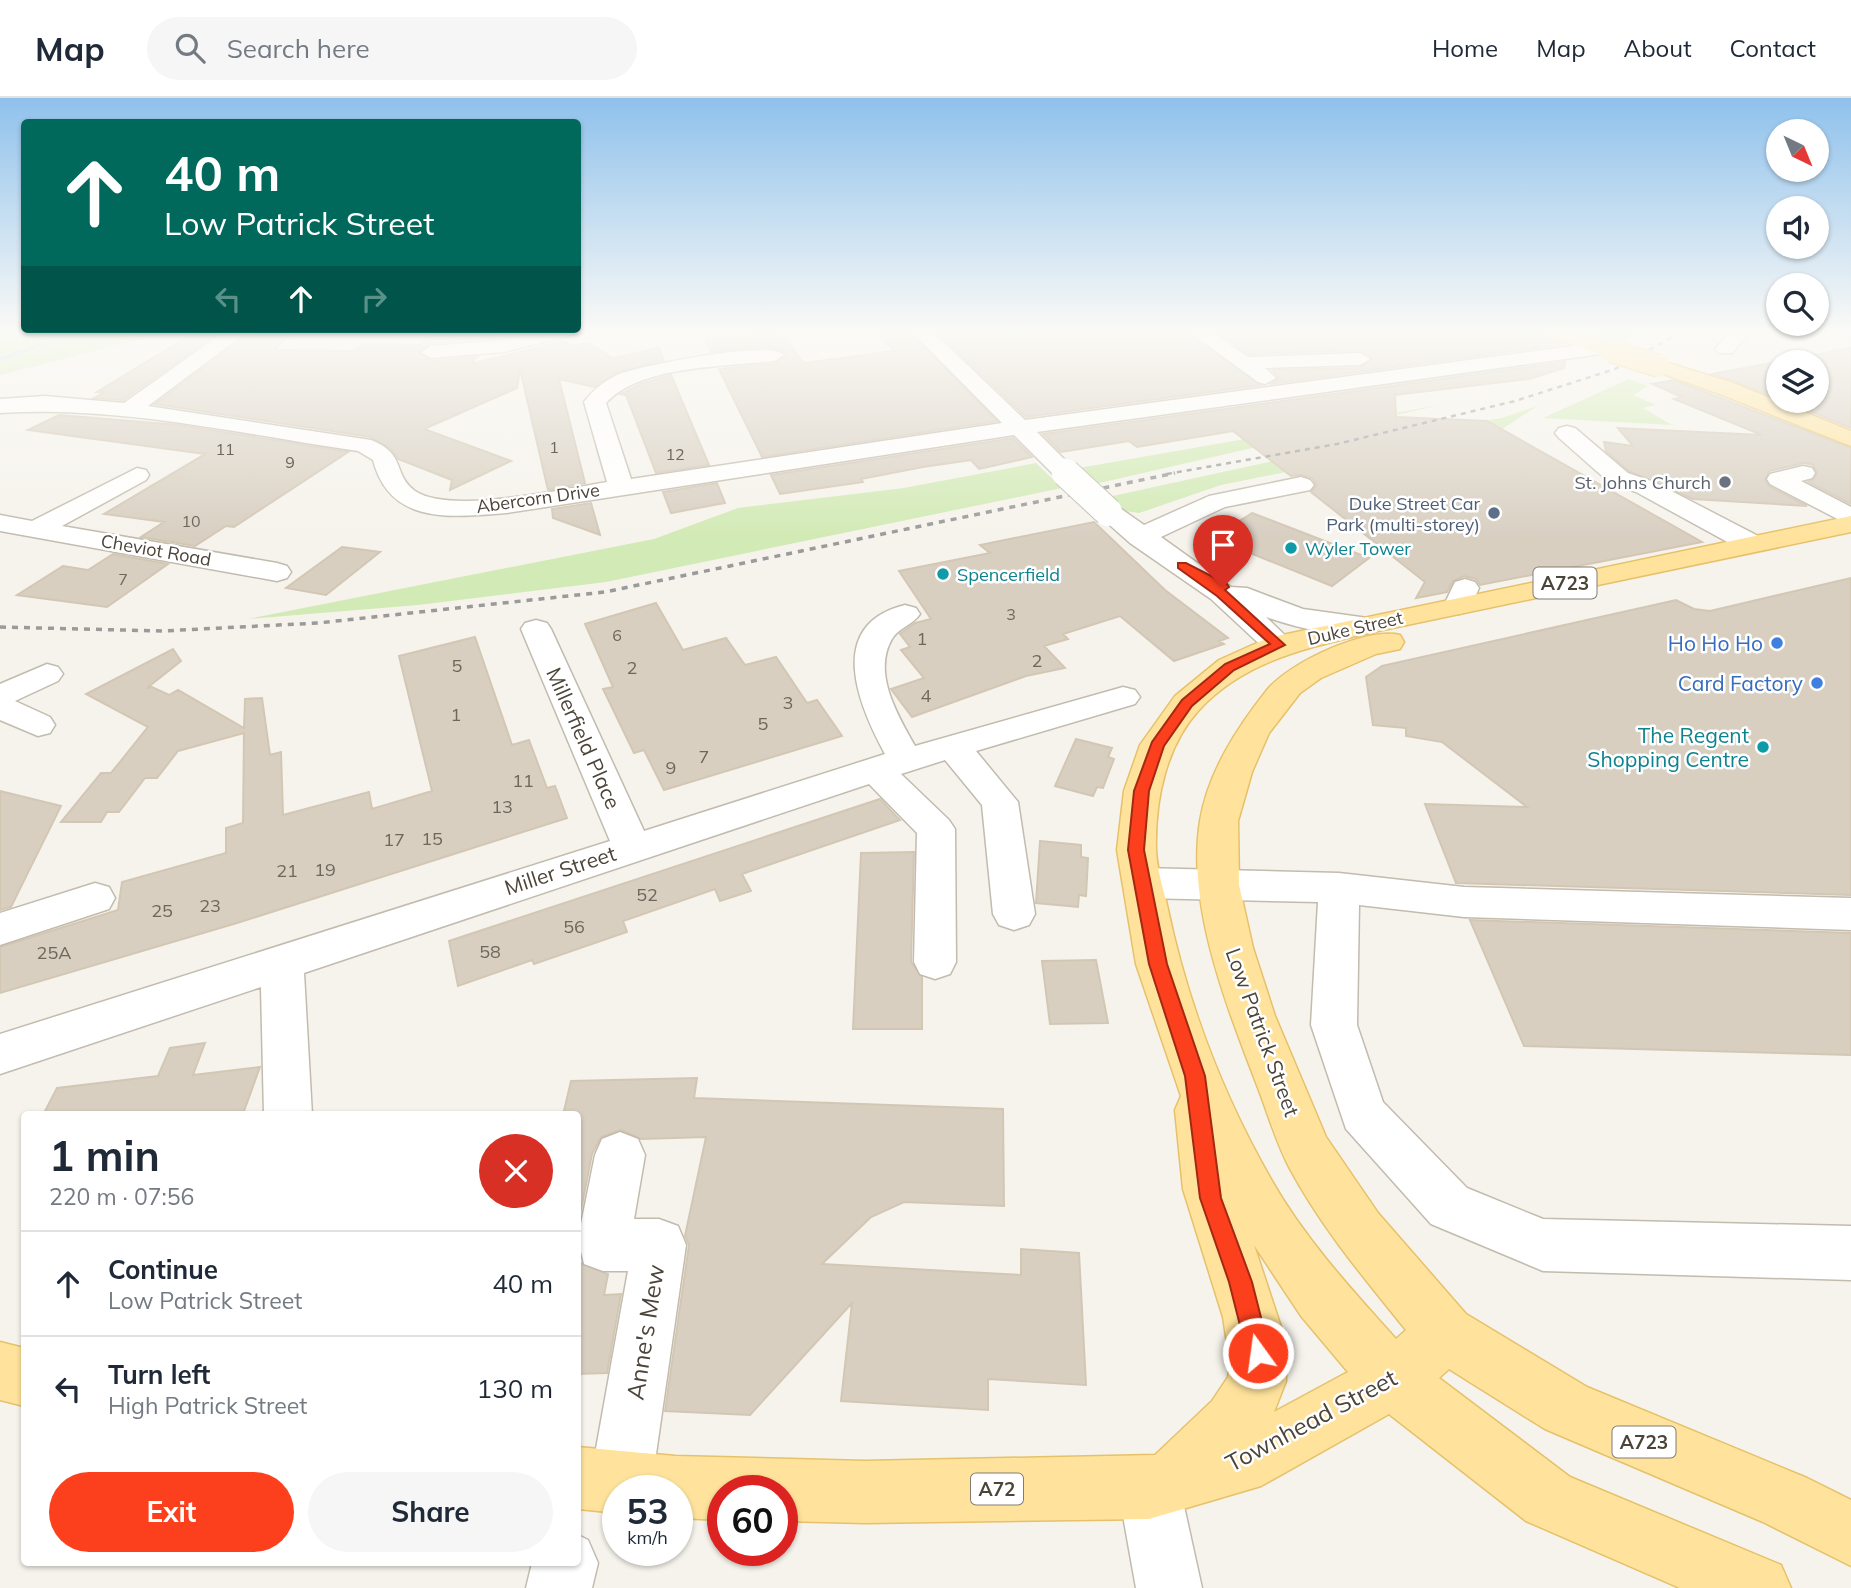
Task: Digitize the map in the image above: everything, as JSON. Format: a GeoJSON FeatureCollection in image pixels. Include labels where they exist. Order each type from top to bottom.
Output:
{"type":"FeatureCollection","features":[{"type":"Feature","properties":{"kind":"main road"},"geometry":{"type":"LineString","coordinates":[[1748,399],[1851,439]]}},
{"type":"Feature","properties":{"kind":"main road"},"geometry":{"type":"LineString","coordinates":[[1763,404],[1851,447]]}},
{"type":"Feature","properties":{"kind":"main road","name":"Duke Street"},"geometry":{"type":"LineString","coordinates":[[1294,658],[1364,625],[1462,597],[1851,524]]}},
{"type":"Feature","properties":{"kind":"main road","name":"Duke Street"},"geometry":{"type":"LineString","coordinates":[[1294,658],[1368,646],[1851,548]]}},
{"type":"Feature","properties":{"kind":"main road","name":"A723"},"geometry":{"type":"LineString","coordinates":[[1294,658],[1230,667],[1187,703],[1157,745],[1142,791],[1136,850],[1158,964],[1195,1076],[1254,1200],[1321,1296],[1393,1380],[1548,1499],[1758,1588]]}},
{"type":"Feature","properties":{"kind":"main road","name":"Low Patrick Street"},"geometry":{"type":"LineString","coordinates":[[1294,658],[1288,687],[1267,711],[1234,772],[1219,821],[1219,885],[1231,948],[1253,1016],[1307,1151],[1359,1231],[1446,1334]]}},
{"type":"Feature","properties":{"kind":"main road"},"geometry":{"type":"LineString","coordinates":[[1160,1486],[1202,1456],[1244,1407],[1258,1379],[1258,1353],[1247,1306],[1210,1198],[1195,1076]]}},
{"type":"Feature","properties":{"kind":"main road","name":"A723"},"geometry":{"type":"LineString","coordinates":[[1446,1334],[1566,1408],[1785,1500],[1851,1534]]}},
{"type":"Feature","properties":{"kind":"main road","name":"Townhead Street"},"geometry":{"type":"LineString","coordinates":[[590,1486],[865,1492],[1160,1486],[1239,1464],[1393,1380],[1446,1334]]}},
{"type":"Feature","properties":{"kind":"main road"},"geometry":{"type":"LineString","coordinates":[[0,1371],[21,1376]]}},
{"type":"Feature","properties":{"kind":"street"},"geometry":{"type":"LineString","coordinates":[[129,410],[145,399]]}},
{"type":"Feature","properties":{"kind":"street"},"geometry":{"type":"LineString","coordinates":[[597,399],[595,402],[621,486]]}},
{"type":"Feature","properties":{"kind":"street"},"geometry":{"type":"LineString","coordinates":[[991,399],[1108,512],[1221,593],[1294,658]]}},
{"type":"Feature","properties":{"kind":"street","name":"Abercorn Drive"},"geometry":{"type":"LineString","coordinates":[[0,406],[45,403],[129,410],[363,445],[382,454],[389,461],[395,485],[406,495],[437,506],[507,505],[1021,427],[1235,399]]}},
{"type":"Feature","properties":{"kind":"street"},"geometry":{"type":"LineString","coordinates":[[1567,433],[1619,478],[1644,487],[1752,544]]}},
{"type":"Feature","properties":{"kind":"street"},"geometry":{"type":"LineString","coordinates":[[1803,473],[1779,479],[1851,518]]}},
{"type":"Feature","properties":{"kind":"street"},"geometry":{"type":"LineString","coordinates":[[36,529],[137,475]]}},
{"type":"Feature","properties":{"kind":"street"},"geometry":{"type":"LineString","coordinates":[[1140,537],[1218,500],[1301,485]]}},
{"type":"Feature","properties":{"kind":"street","name":"Cheviot Road"},"geometry":{"type":"LineString","coordinates":[[0,523],[278,572]]}},
{"type":"Feature","properties":{"kind":"street"},"geometry":{"type":"LineString","coordinates":[[1182,565],[1264,608],[1308,621],[1364,625]]}},
{"type":"Feature","properties":{"kind":"street"},"geometry":{"type":"LineString","coordinates":[[905,614],[880,632],[871,650],[869,684],[885,723],[891,765],[936,829],[935,962]]}},
{"type":"Feature","properties":{"kind":"street","name":"Millerfield Place"},"geometry":{"type":"LineString","coordinates":[[536,629],[632,847]]}},
{"type":"Feature","properties":{"kind":"street"},"geometry":{"type":"LineString","coordinates":[[0,696],[47,674]]}},
{"type":"Feature","properties":{"kind":"street","name":"Miller Street"},"geometry":{"type":"LineString","coordinates":[[0,1054],[632,847],[891,765],[1123,697]]}},
{"type":"Feature","properties":{"kind":"street"},"geometry":{"type":"LineString","coordinates":[[0,707],[37,725]]}},
{"type":"Feature","properties":{"kind":"street"},"geometry":{"type":"LineString","coordinates":[[952,747],[1000,802],[1014,914]]}},
{"type":"Feature","properties":{"kind":"street"},"geometry":{"type":"LineString","coordinates":[[1143,883],[1339,888],[1464,902],[1835,913]]}},
{"type":"Feature","properties":{"kind":"street"},"geometry":{"type":"LineString","coordinates":[[1339,888],[1334,1025],[1363,1114],[1449,1206],[1543,1245],[1851,1252]]}},
{"type":"Feature","properties":{"kind":"street"},"geometry":{"type":"LineString","coordinates":[[0,929],[95,898]]}},
{"type":"Feature","properties":{"kind":"street"},"geometry":{"type":"LineString","coordinates":[[282,960],[288,1111]]}},
{"type":"Feature","properties":{"kind":"street","name":"Anne's Mew"},"geometry":{"type":"LineString","coordinates":[[590,1486],[659,1245],[603,1245],[620,1155]]}},
{"type":"Feature","properties":{"kind":"street"},"geometry":{"type":"LineString","coordinates":[[1160,1486],[1169,1588]]}},
{"type":"Feature","properties":{"kind":"street"},"geometry":{"type":"LineString","coordinates":[[559,1588],[564,1566]]}},
{"type":"Feature","properties":{"kind":"green space"},"geometry":{"type":"Polygon","coordinates":[[[1586,399],[1641,399],[1656,405],[1643,408],[1672,425],[1543,418],[1586,399]]]}},
{"type":"Feature","properties":{"kind":"green space"},"geometry":{"type":"Polygon","coordinates":[[[1440,405],[1095,484],[1079,468],[1440,405]]]}},
{"type":"Feature","properties":{"kind":"green space"},"geometry":{"type":"Polygon","coordinates":[[[1537,406],[1498,432],[1279,466],[1286,472],[1221,485],[1139,513],[1126,511],[1108,497],[1379,438],[1502,418],[1537,406]]]}},
{"type":"Feature","properties":{"kind":"green space"},"geometry":{"type":"Polygon","coordinates":[[[1036,463],[1062,488],[606,582],[418,605],[248,619],[654,539],[738,508],[904,488],[1036,463]]]}},
{"type":"Feature","properties":{"kind":"building"},"geometry":{"type":"Polygon","coordinates":[[[162,399],[493,399],[424,429],[511,461],[450,490],[452,480],[398,459],[391,449],[371,437],[155,404],[162,399]]]}},
{"type":"Feature","properties":{"kind":"building"},"geometry":{"type":"Polygon","coordinates":[[[527,399],[564,399],[585,483],[548,490],[527,399]]]}},
{"type":"Feature","properties":{"kind":"building"},"geometry":{"type":"Polygon","coordinates":[[[627,399],[681,399],[709,465],[656,473],[627,399]]]}},
{"type":"Feature","properties":{"kind":"building"},"geometry":{"type":"Polygon","coordinates":[[[733,399],[975,399],[997,421],[762,457],[733,399]]]}},
{"type":"Feature","properties":{"kind":"building"},"geometry":{"type":"Polygon","coordinates":[[[1007,399],[1162,399],[1026,417],[1007,399]]]}},
{"type":"Feature","properties":{"kind":"building","name":"Duke Street Car Park (multi-storey)"},"geometry":{"type":"Polygon","coordinates":[[[1300,399],[1395,399],[1396,417],[1487,421],[1702,542],[1480,585],[1476,579],[1464,576],[1453,581],[1447,592],[1416,598],[1425,582],[1311,492],[1317,485],[1312,478],[1291,476],[1233,431],[1137,447],[1129,441],[1061,452],[1043,434],[1300,399]]]}},
{"type":"Feature","properties":{"kind":"building"},"geometry":{"type":"Polygon","coordinates":[[[1674,399],[1722,399],[1851,448],[1851,504],[1808,482],[1814,479],[1817,472],[1813,465],[1804,463],[1769,471],[1765,480],[1769,486],[1807,506],[1693,499],[1629,471],[1606,451],[1604,442],[1633,446],[1618,428],[1762,435],[1674,399]]]}},
{"type":"Feature","properties":{"kind":"building"},"geometry":{"type":"Polygon","coordinates":[[[1829,399],[1851,399],[1851,428],[1814,413],[1829,413],[1829,399]]]}},
{"type":"Feature","properties":{"kind":"building"},"geometry":{"type":"Polygon","coordinates":[[[59,415],[179,425],[348,452],[234,527],[226,526],[195,546],[141,537],[164,522],[104,514],[205,454],[28,430],[59,415]]]}},
{"type":"Feature","properties":{"kind":"building"},"geometry":{"type":"Polygon","coordinates":[[[1013,438],[1032,457],[979,469],[971,460],[923,467],[861,479],[863,482],[780,494],[771,475],[1013,438]]]}},
{"type":"Feature","properties":{"kind":"building"},"geometry":{"type":"Polygon","coordinates":[[[717,483],[725,503],[671,513],[663,492],[717,483]]]}},
{"type":"Feature","properties":{"kind":"building"},"geometry":{"type":"Polygon","coordinates":[[[591,503],[600,535],[553,518],[552,509],[591,503]]]}},
{"type":"Feature","properties":{"kind":"building","name":"Wyler Tower"},"geometry":{"type":"Polygon","coordinates":[[[1252,513],[1369,558],[1332,586],[1213,538],[1252,513]]]}},
{"type":"Feature","properties":{"kind":"building"},"geometry":{"type":"Polygon","coordinates":[[[1094,522],[1165,590],[1228,638],[1219,641],[1224,644],[1174,661],[1120,616],[1063,634],[1068,639],[1044,646],[1065,668],[1026,676],[912,717],[891,689],[924,678],[901,650],[910,647],[900,634],[915,623],[931,619],[899,571],[990,553],[980,545],[1094,522]]]}},
{"type":"Feature","properties":{"kind":"building"},"geometry":{"type":"Polygon","coordinates":[[[342,547],[380,552],[326,595],[286,588],[342,547]]]}},
{"type":"Feature","properties":{"kind":"building"},"geometry":{"type":"Polygon","coordinates":[[[113,554],[168,564],[107,607],[17,595],[63,566],[88,570],[113,554]]]}},
{"type":"Feature","properties":{"kind":"building","name":"The Regent Shopping Centre"},"geometry":{"type":"Polygon","coordinates":[[[1851,578],[1851,895],[1456,883],[1425,804],[1527,807],[1442,742],[1406,736],[1406,728],[1373,725],[1366,677],[1382,666],[1676,600],[1694,609],[1710,611],[1851,578]]]}},
{"type":"Feature","properties":{"kind":"building"},"geometry":{"type":"Polygon","coordinates":[[[656,603],[683,650],[726,638],[745,665],[776,657],[807,703],[817,700],[842,736],[664,790],[644,750],[634,753],[603,689],[613,687],[585,624],[656,603]]]}},
{"type":"Feature","properties":{"kind":"building"},"geometry":{"type":"Polygon","coordinates":[[[475,637],[512,745],[529,740],[547,788],[555,786],[567,818],[237,923],[0,993],[0,947],[118,910],[122,882],[226,853],[226,828],[243,823],[244,733],[178,751],[157,778],[145,778],[119,812],[107,812],[101,822],[61,822],[101,773],[111,773],[148,727],[86,694],[173,649],[181,661],[147,688],[152,687],[169,695],[178,690],[244,728],[245,699],[262,698],[270,755],[281,752],[283,815],[369,792],[372,809],[432,791],[399,656],[475,637]]]}},
{"type":"Feature","properties":{"kind":"building"},"geometry":{"type":"Polygon","coordinates":[[[1076,739],[1112,748],[1108,757],[1114,759],[1103,788],[1097,787],[1093,796],[1055,786],[1076,739]]]}},
{"type":"Feature","properties":{"kind":"building"},"geometry":{"type":"Polygon","coordinates":[[[0,791],[61,806],[11,907],[0,910],[0,791]]]}},
{"type":"Feature","properties":{"kind":"building"},"geometry":{"type":"Polygon","coordinates":[[[880,799],[900,820],[742,874],[751,891],[720,901],[715,889],[623,921],[627,932],[534,964],[532,960],[458,986],[449,941],[880,799]]]}},
{"type":"Feature","properties":{"kind":"building"},"geometry":{"type":"Polygon","coordinates":[[[1040,841],[1081,845],[1081,857],[1088,858],[1086,896],[1079,895],[1078,907],[1036,903],[1040,841]]]}},
{"type":"Feature","properties":{"kind":"building"},"geometry":{"type":"Polygon","coordinates":[[[914,852],[911,962],[922,977],[922,1029],[853,1029],[861,853],[914,852]]]}},
{"type":"Feature","properties":{"kind":"building"},"geometry":{"type":"Polygon","coordinates":[[[1470,920],[1851,933],[1851,1055],[1524,1046],[1470,920]]]}},
{"type":"Feature","properties":{"kind":"building"},"geometry":{"type":"Polygon","coordinates":[[[1096,960],[1108,1023],[1050,1024],[1042,961],[1096,960]]]}},
{"type":"Feature","properties":{"kind":"building"},"geometry":{"type":"Polygon","coordinates":[[[205,1043],[193,1075],[260,1067],[244,1111],[45,1111],[57,1088],[158,1076],[170,1048],[205,1043]]]}},
{"type":"Feature","properties":{"kind":"building"},"geometry":{"type":"Polygon","coordinates":[[[697,1078],[694,1098],[1003,1109],[1004,1206],[904,1202],[871,1217],[822,1264],[1021,1275],[1021,1249],[1079,1253],[1086,1385],[988,1379],[988,1410],[841,1401],[852,1303],[750,1415],[665,1411],[689,1245],[685,1236],[706,1137],[641,1139],[621,1130],[601,1137],[592,1154],[581,1210],[581,1111],[564,1111],[571,1081],[697,1078]]]}},
{"type":"Feature","properties":{"kind":"building"},"geometry":{"type":"Polygon","coordinates":[[[581,1263],[608,1274],[604,1295],[621,1294],[607,1373],[581,1374],[581,1263]]]}},
{"type":"Feature","properties":{"kind":"railway"},"geometry":{"type":"LineString","coordinates":[[1167,474],[1337,444],[1523,399]]}},
{"type":"Feature","properties":{"kind":"railway"},"geometry":{"type":"LineString","coordinates":[[0,627],[162,631],[318,623],[605,592],[1175,473]]}},
{"type":"Feature","properties":{"kind":"place","name":"St. Johns Church"},"geometry":{"type":"Point","coordinates":[1725,482]}},
{"type":"Feature","properties":{"kind":"place","name":"Duke Street Car Park (multi-storey)"},"geometry":{"type":"Point","coordinates":[1494,513]}},
{"type":"Feature","properties":{"kind":"place","name":"Wyler Tower"},"geometry":{"type":"Point","coordinates":[1291,548]}},
{"type":"Feature","properties":{"kind":"place","name":"Spencerfield"},"geometry":{"type":"Point","coordinates":[943,574]}},
{"type":"Feature","properties":{"kind":"place","name":"Ho Ho Ho"},"geometry":{"type":"Point","coordinates":[1777,643]}},
{"type":"Feature","properties":{"kind":"place","name":"Card Factory"},"geometry":{"type":"Point","coordinates":[1817,683]}},
{"type":"Feature","properties":{"kind":"place","name":"The Regent Shopping Centre"},"geometry":{"type":"Point","coordinates":[1763,747]}},
{"type":"Feature","properties":{"kind":"route"},"geometry":{"type":"LineString","coordinates":[[1223,587],[1182,565],[1221,593],[1279,645],[1230,667],[1187,703],[1157,745],[1142,791],[1136,850],[1158,964],[1195,1076],[1210,1198],[1240,1282],[1258,1353]]}}]}
